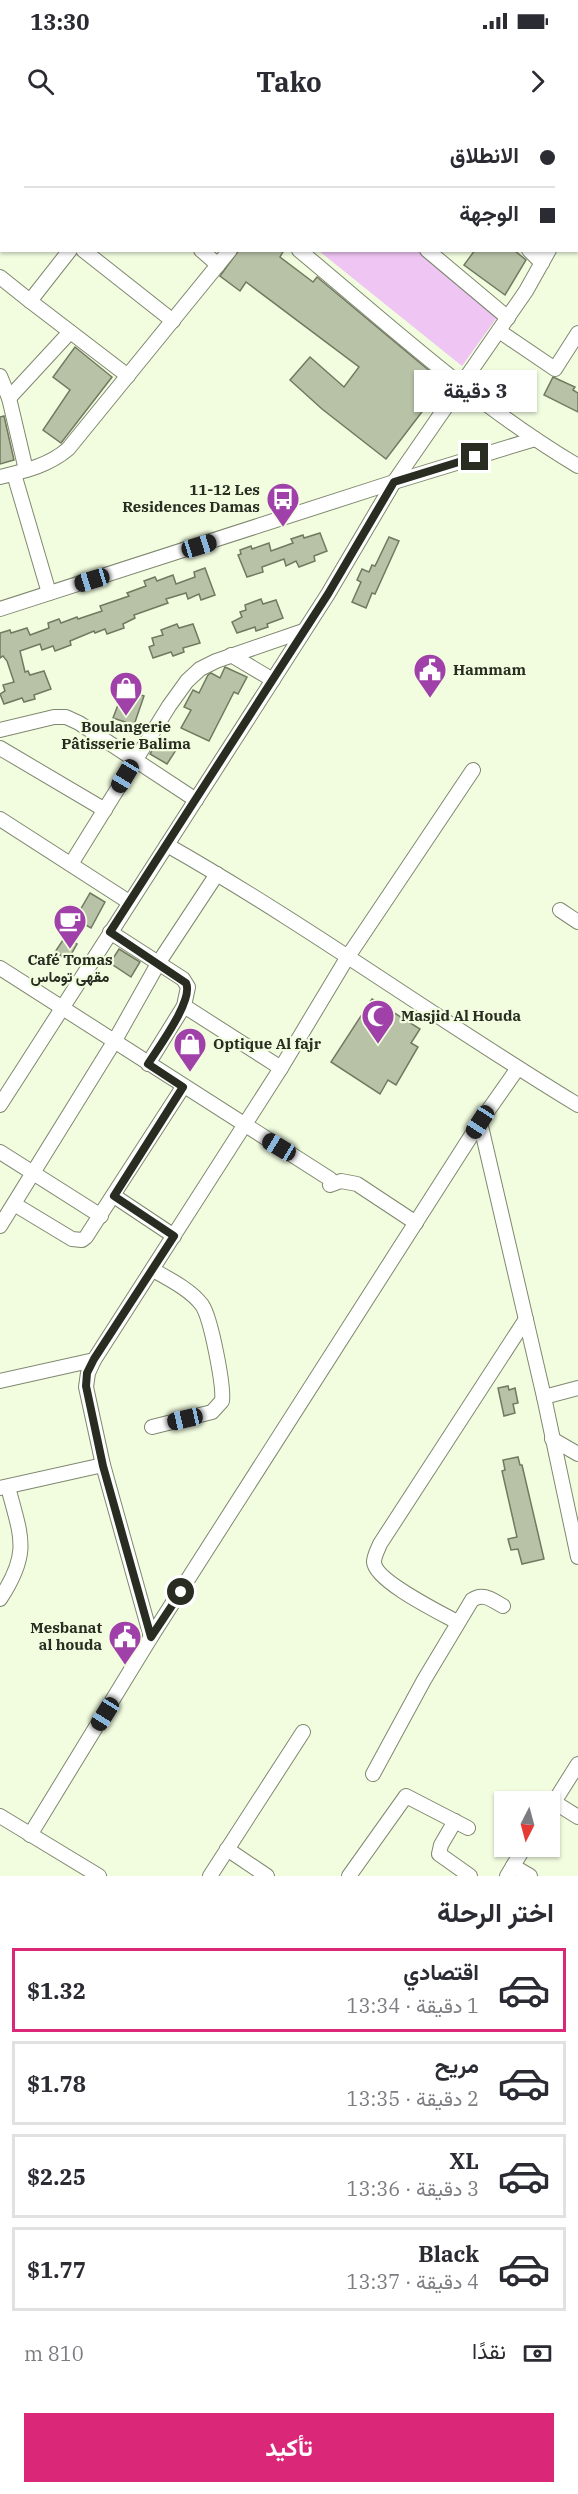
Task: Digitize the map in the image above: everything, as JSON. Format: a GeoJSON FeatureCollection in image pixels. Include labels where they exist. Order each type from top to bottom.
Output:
{"type":"FeatureCollection","features":[{"type":"Feature","properties":{"kind":"street"},"geometry":{"type":"LineString","coordinates":[[30,301],[68,252]]}},
{"type":"Feature","properties":{"kind":"street"},"geometry":{"type":"LineString","coordinates":[[86,252],[172,321]]}},
{"type":"Feature","properties":{"kind":"street"},"geometry":{"type":"LineString","coordinates":[[203,252],[218,265]]}},
{"type":"Feature","properties":{"kind":"street"},"geometry":{"type":"LineString","coordinates":[[0,477],[56,459],[68,449],[228,252]]}},
{"type":"Feature","properties":{"kind":"street"},"geometry":{"type":"LineString","coordinates":[[300,252],[462,384],[535,438],[578,466]]}},
{"type":"Feature","properties":{"kind":"street"},"geometry":{"type":"LineString","coordinates":[[429,252],[508,318]]}},
{"type":"Feature","properties":{"kind":"street"},"geometry":{"type":"LineString","coordinates":[[531,252],[542,263]]}},
{"type":"Feature","properties":{"kind":"street"},"geometry":{"type":"LineString","coordinates":[[0,1105],[273,680],[394,482],[508,318],[548,252]]}},
{"type":"Feature","properties":{"kind":"street"},"geometry":{"type":"LineString","coordinates":[[0,277],[128,376]]}},
{"type":"Feature","properties":{"kind":"street"},"geometry":{"type":"LineString","coordinates":[[498,331],[555,369],[578,333]]}},
{"type":"Feature","properties":{"kind":"street"},"geometry":{"type":"LineString","coordinates":[[9,398],[70,332]]}},
{"type":"Feature","properties":{"kind":"street"},"geometry":{"type":"LineString","coordinates":[[0,376],[9,398],[20,472],[50,593]]}},
{"type":"Feature","properties":{"kind":"street"},"geometry":{"type":"LineString","coordinates":[[0,609],[535,438]]}},
{"type":"Feature","properties":{"kind":"street"},"geometry":{"type":"LineString","coordinates":[[71,864],[135,759],[187,681],[200,669],[231,655],[303,631]]}},
{"type":"Feature","properties":{"kind":"street"},"geometry":{"type":"LineString","coordinates":[[231,655],[273,680]]}},
{"type":"Feature","properties":{"kind":"street"},"geometry":{"type":"LineString","coordinates":[[0,730],[66,717],[79,723],[196,800]]}},
{"type":"Feature","properties":{"kind":"street"},"geometry":{"type":"LineString","coordinates":[[0,748],[105,810]]}},
{"type":"Feature","properties":{"kind":"street"},"geometry":{"type":"LineString","coordinates":[[151,1637],[103,1466],[86,1386],[87,1373],[281,1068],[347,958],[472,770]]}},
{"type":"Feature","properties":{"kind":"street"},"geometry":{"type":"LineString","coordinates":[[0,819],[129,902]]}},
{"type":"Feature","properties":{"kind":"street"},"geometry":{"type":"LineString","coordinates":[[167,845],[217,874],[578,1105]]}},
{"type":"Feature","properties":{"kind":"street"},"geometry":{"type":"LineString","coordinates":[[0,1226],[114,1042],[159,962],[217,874]]}},
{"type":"Feature","properties":{"kind":"street"},"geometry":{"type":"LineString","coordinates":[[560,910],[578,922]]}},
{"type":"Feature","properties":{"kind":"street"},"geometry":{"type":"LineString","coordinates":[[110,932],[159,962],[186,983],[188,992],[184,1006],[148,1064]]}},
{"type":"Feature","properties":{"kind":"street"},"geometry":{"type":"LineString","coordinates":[[0,968],[244,1126],[322,1172],[330,1182],[341,1181],[357,1184],[416,1223]]}},
{"type":"Feature","properties":{"kind":"street"},"geometry":{"type":"LineString","coordinates":[[184,1006],[281,1068]]}},
{"type":"Feature","properties":{"kind":"street"},"geometry":{"type":"LineString","coordinates":[[30,1835],[151,1637],[480,1122],[518,1068]]}},
{"type":"Feature","properties":{"kind":"street"},"geometry":{"type":"LineString","coordinates":[[14,1204],[63,1235],[77,1240],[86,1237],[183,1087]]}},
{"type":"Feature","properties":{"kind":"street"},"geometry":{"type":"LineString","coordinates":[[480,1122],[544,1397],[578,1557]]}},
{"type":"Feature","properties":{"kind":"street"},"geometry":{"type":"LineString","coordinates":[[0,1152],[101,1216]]}},
{"type":"Feature","properties":{"kind":"street"},"geometry":{"type":"LineString","coordinates":[[114,1196],[174,1236]]}},
{"type":"Feature","properties":{"kind":"street"},"geometry":{"type":"LineString","coordinates":[[152,1427],[212,1412],[222,1401],[223,1394],[204,1308],[184,1289],[153,1270]]}},
{"type":"Feature","properties":{"kind":"street"},"geometry":{"type":"LineString","coordinates":[[457,1622],[391,1583],[376,1569],[374,1562],[380,1544],[526,1319]]}},
{"type":"Feature","properties":{"kind":"street"},"geometry":{"type":"LineString","coordinates":[[0,1382],[94,1359]]}},
{"type":"Feature","properties":{"kind":"street"},"geometry":{"type":"LineString","coordinates":[[544,1397],[578,1388]]}},
{"type":"Feature","properties":{"kind":"street"},"geometry":{"type":"LineString","coordinates":[[552,1439],[578,1454]]}},
{"type":"Feature","properties":{"kind":"street"},"geometry":{"type":"LineString","coordinates":[[0,1599],[21,1556],[22,1544],[4,1487],[103,1466]]}},
{"type":"Feature","properties":{"kind":"street"},"geometry":{"type":"LineString","coordinates":[[373,1774],[457,1622],[472,1600],[483,1596],[503,1606]]}},
{"type":"Feature","properties":{"kind":"street"},"geometry":{"type":"LineString","coordinates":[[210,1876],[303,1732]]}},
{"type":"Feature","properties":{"kind":"street"},"geometry":{"type":"LineString","coordinates":[[560,1793],[578,1764]]}},
{"type":"Feature","properties":{"kind":"street"},"geometry":{"type":"LineString","coordinates":[[349,1876],[406,1796],[468,1828]]}},
{"type":"Feature","properties":{"kind":"street"},"geometry":{"type":"LineString","coordinates":[[560,1809],[578,1817]]}},
{"type":"Feature","properties":{"kind":"street"},"geometry":{"type":"LineString","coordinates":[[0,1816],[99,1876]]}},
{"type":"Feature","properties":{"kind":"street"},"geometry":{"type":"LineString","coordinates":[[455,1821],[441,1845],[439,1854],[470,1876]]}},
{"type":"Feature","properties":{"kind":"street"},"geometry":{"type":"LineString","coordinates":[[227,1849],[267,1876]]}},
{"type":"Feature","properties":{"kind":"street"},"geometry":{"type":"LineString","coordinates":[[518,1857],[510,1871],[530,1876]]}},
{"type":"Feature","properties":{"kind":"shaded area"},"geometry":{"type":"Polygon","coordinates":[[[320,252],[421,252],[498,316],[462,366],[320,252]]]}},
{"type":"Feature","properties":{"kind":"building"},"geometry":{"type":"Polygon","coordinates":[[[238,252],[283,252],[280,257],[313,282],[317,277],[444,383],[386,459],[322,409],[290,380],[310,357],[344,387],[359,367],[246,282],[240,291],[220,276],[238,252]]]}},
{"type":"Feature","properties":{"kind":"building"},"geometry":{"type":"Polygon","coordinates":[[[474,252],[516,252],[526,260],[505,295],[464,265],[474,252]]]}},
{"type":"Feature","properties":{"kind":"building"},"geometry":{"type":"Polygon","coordinates":[[[75,347],[112,377],[61,443],[43,430],[70,390],[53,377],[75,347]]]}},
{"type":"Feature","properties":{"kind":"building"},"geometry":{"type":"Polygon","coordinates":[[[553,377],[575,387],[573,390],[578,393],[578,412],[544,395],[553,377]]]}},
{"type":"Feature","properties":{"kind":"building"},"geometry":{"type":"Polygon","coordinates":[[[4,416],[14,460],[0,464],[0,417],[4,416]]]}},
{"type":"Feature","properties":{"kind":"building"},"geometry":{"type":"Polygon","coordinates":[[[320,533],[327,551],[314,556],[315,561],[299,567],[296,561],[286,566],[284,559],[262,567],[263,572],[247,577],[238,555],[241,554],[240,550],[251,546],[252,549],[269,543],[271,551],[293,543],[291,539],[320,533]]]}},
{"type":"Feature","properties":{"kind":"building"},"geometry":{"type":"Polygon","coordinates":[[[389,537],[399,541],[375,594],[372,593],[366,608],[352,602],[361,582],[357,580],[362,569],[369,572],[372,565],[375,566],[389,537]]]}},
{"type":"Feature","properties":{"kind":"building"},"geometry":{"type":"Polygon","coordinates":[[[205,568],[215,595],[201,600],[199,594],[188,599],[186,593],[166,599],[168,603],[134,615],[135,618],[123,624],[124,628],[107,634],[105,629],[95,633],[94,631],[70,641],[71,645],[55,651],[53,646],[42,650],[40,644],[20,651],[25,672],[28,671],[30,675],[44,671],[51,689],[34,695],[35,699],[24,702],[22,698],[4,704],[0,694],[5,691],[3,685],[14,682],[7,661],[3,656],[0,658],[0,633],[10,630],[11,633],[27,628],[30,635],[49,628],[48,623],[59,619],[61,623],[102,611],[100,606],[129,596],[127,593],[146,586],[144,581],[155,577],[157,581],[173,575],[176,584],[195,577],[194,572],[205,568]]]}},
{"type":"Feature","properties":{"kind":"building"},"geometry":{"type":"Polygon","coordinates":[[[261,599],[263,604],[276,600],[283,618],[256,631],[255,627],[237,633],[232,622],[242,617],[240,612],[246,610],[245,605],[261,599]]]}},
{"type":"Feature","properties":{"kind":"building"},"geometry":{"type":"Polygon","coordinates":[[[177,624],[179,628],[193,624],[200,643],[183,648],[184,652],[173,656],[171,652],[153,658],[149,647],[154,645],[152,638],[163,635],[161,630],[177,624]]]}},
{"type":"Feature","properties":{"kind":"building"},"geometry":{"type":"Polygon","coordinates":[[[225,667],[247,677],[238,694],[234,692],[209,741],[181,728],[191,710],[184,707],[193,690],[199,693],[208,675],[211,673],[220,678],[225,667]]]}},
{"type":"Feature","properties":{"kind":"building"},"geometry":{"type":"Polygon","coordinates":[[[124,689],[144,696],[134,725],[113,718],[124,689]]]}},
{"type":"Feature","properties":{"kind":"building"},"geometry":{"type":"Polygon","coordinates":[[[159,739],[176,750],[167,764],[150,754],[159,739]]]}},
{"type":"Feature","properties":{"kind":"building"},"geometry":{"type":"Polygon","coordinates":[[[90,893],[105,902],[91,928],[75,919],[90,893]]]}},
{"type":"Feature","properties":{"kind":"building"},"geometry":{"type":"Polygon","coordinates":[[[65,937],[77,944],[68,960],[55,952],[65,937]]]}},
{"type":"Feature","properties":{"kind":"building"},"geometry":{"type":"Polygon","coordinates":[[[119,949],[140,962],[131,977],[110,963],[119,949]]]}},
{"type":"Feature","properties":{"kind":"building","name":"Masjid Al Houda"},"geometry":{"type":"Polygon","coordinates":[[[372,999],[420,1029],[411,1043],[418,1047],[396,1085],[388,1080],[380,1094],[331,1062],[372,999]]]}},
{"type":"Feature","properties":{"kind":"building"},"geometry":{"type":"Polygon","coordinates":[[[508,1386],[509,1390],[515,1388],[518,1403],[513,1404],[515,1413],[504,1416],[498,1388],[508,1386]]]}},
{"type":"Feature","properties":{"kind":"building"},"geometry":{"type":"Polygon","coordinates":[[[518,1457],[522,1465],[544,1559],[522,1564],[518,1549],[511,1550],[508,1539],[517,1537],[502,1471],[505,1470],[503,1460],[518,1457]]]}},
{"type":"Feature","properties":{"kind":"place","name":"11-12 Les Residences Damas"},"geometry":{"type":"Point","coordinates":[283,528]}},
{"type":"Feature","properties":{"kind":"place","name":"Hammam"},"geometry":{"type":"Point","coordinates":[430,699]}},
{"type":"Feature","properties":{"kind":"place","name":"Boulangerie Pâtisserie Balima"},"geometry":{"type":"Point","coordinates":[126,717]}},
{"type":"Feature","properties":{"kind":"place","name":"Café Tomas مقهى توماس"},"geometry":{"type":"Point","coordinates":[70,950]}},
{"type":"Feature","properties":{"kind":"place","name":"Masjid Al Houda"},"geometry":{"type":"Point","coordinates":[378,1045]}},
{"type":"Feature","properties":{"kind":"place","name":"Optique Al fajr"},"geometry":{"type":"Point","coordinates":[190,1073]}},
{"type":"Feature","properties":{"kind":"place","name":"Mesbanat al houda"},"geometry":{"type":"Point","coordinates":[125,1666]}},
{"type":"Feature","properties":{"kind":"route"},"geometry":{"type":"LineString","coordinates":[[181,1592],[151,1637],[103,1466],[86,1386],[87,1373],[94,1359],[174,1236],[114,1196],[183,1087],[148,1064],[184,1006],[188,987],[183,979],[159,962],[110,932],[328,594],[394,482],[475,457]]}}]}
